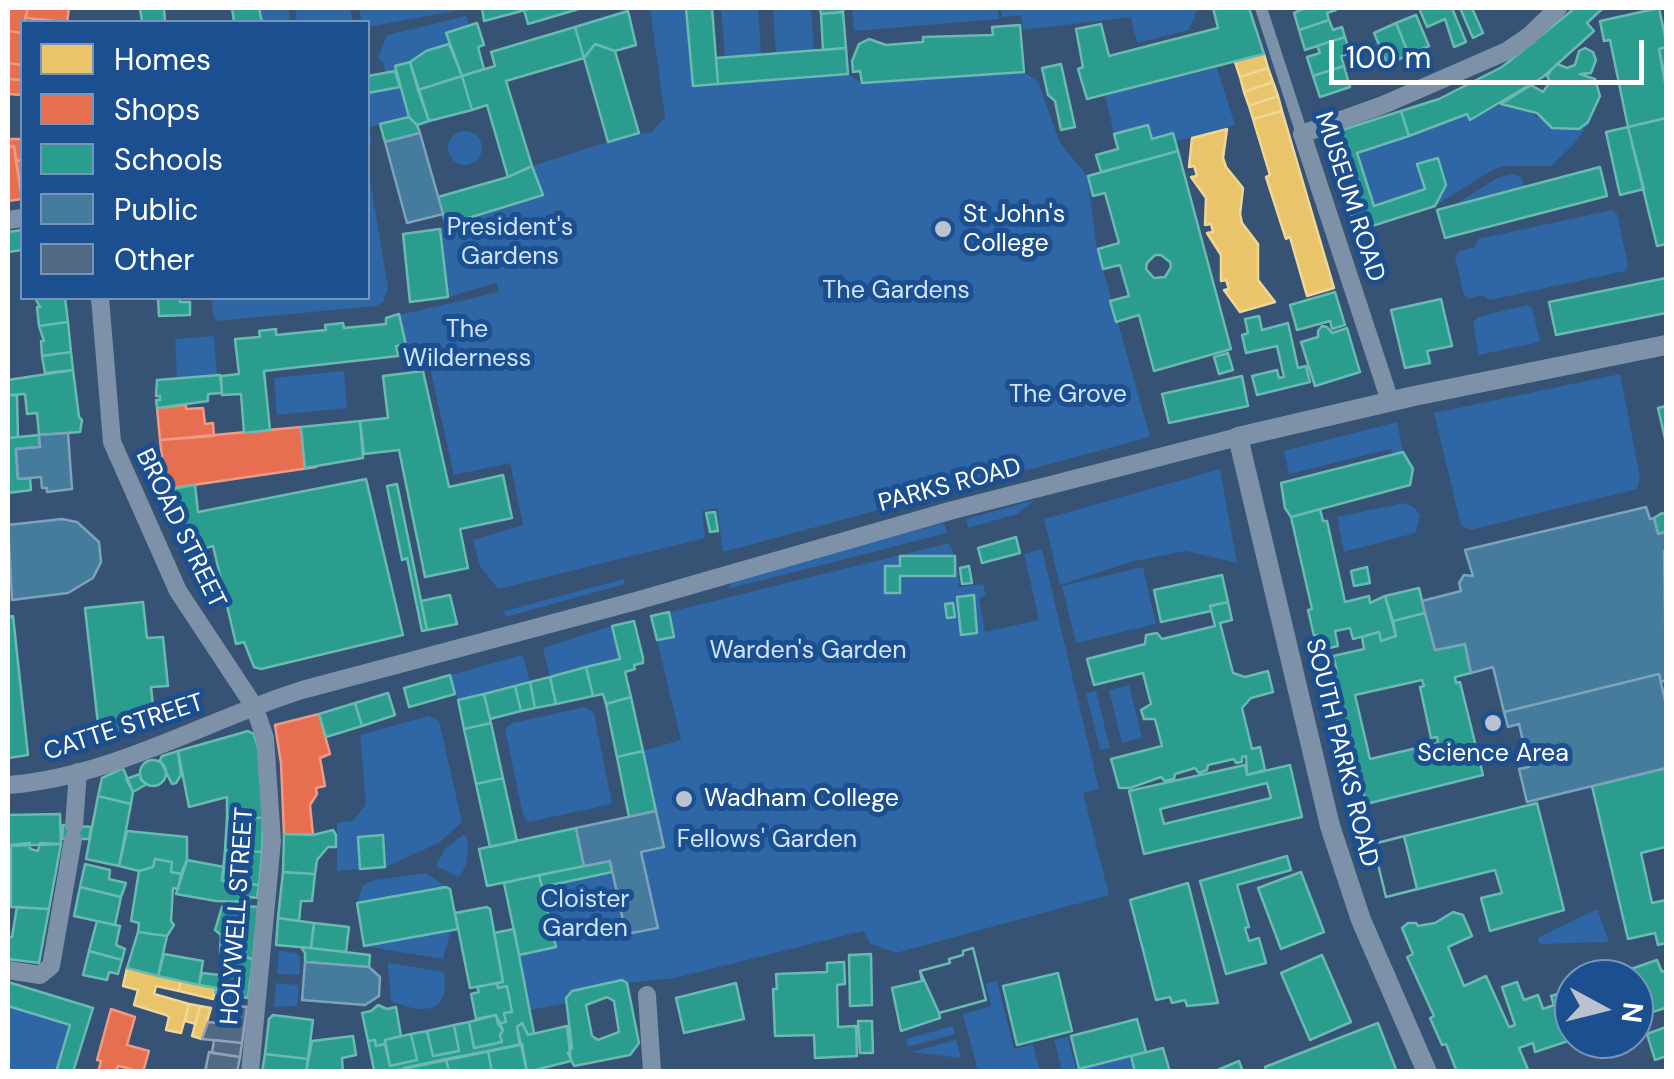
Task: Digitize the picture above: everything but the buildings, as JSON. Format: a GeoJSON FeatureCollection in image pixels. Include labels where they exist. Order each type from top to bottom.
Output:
{"type":"FeatureCollection","features":[{"type":"Feature","properties":{"kind":"street","name":"MUSEUM ROAD"},"geometry":{"type":"LineString","coordinates":[[1261,8],[1390,401]]}},
{"type":"Feature","properties":{"kind":"street"},"geometry":{"type":"LineString","coordinates":[[1302,134],[1383,105],[1507,51],[1558,8]]}},
{"type":"Feature","properties":{"kind":"street","name":"BROAD STREET"},"geometry":{"type":"LineString","coordinates":[[100,300],[112,442],[178,591],[254,706]]}},
{"type":"Feature","properties":{"kind":"street","name":"PARKS ROAD"},"geometry":{"type":"LineString","coordinates":[[254,706],[952,510],[1238,436],[1666,346]]}},
{"type":"Feature","properties":{"kind":"street","name":"SOUTH PARKS ROAD"},"geometry":{"type":"LineString","coordinates":[[1238,436],[1330,826],[1361,920],[1427,1072]]}},
{"type":"Feature","properties":{"kind":"street","name":"CATTE STREET"},"geometry":{"type":"LineString","coordinates":[[8,785],[78,772],[172,742],[254,706]]}},
{"type":"Feature","properties":{"kind":"street","name":"HOLYWELL STREET"},"geometry":{"type":"LineString","coordinates":[[250,1072],[272,842],[270,770],[262,724],[254,706]]}},
{"type":"Feature","properties":{"kind":"street"},"geometry":{"type":"LineString","coordinates":[[8,970],[40,975],[51,966],[73,832],[78,772]]}},
{"type":"Feature","properties":{"kind":"street"},"geometry":{"type":"LineString","coordinates":[[647,994],[652,1072]]}},
{"type":"Feature","properties":{"kind":"green space"},"geometry":{"type":"Polygon","coordinates":[[[259,8],[289,8],[290,20],[262,20],[259,8]]]}},
{"type":"Feature","properties":{"kind":"green space"},"geometry":{"type":"Polygon","coordinates":[[[295,8],[350,8],[353,20],[297,20],[295,8]]]}},
{"type":"Feature","properties":{"kind":"green space"},"geometry":{"type":"Polygon","coordinates":[[[359,8],[465,8],[370,27],[370,20],[362,20],[359,8]]]}},
{"type":"Feature","properties":{"kind":"green space","name":"The Gardens"},"geometry":{"type":"Polygon","coordinates":[[[650,8],[686,8],[693,86],[848,74],[862,83],[1024,72],[1038,82],[1060,143],[1088,177],[1096,244],[1150,437],[723,552],[717,508],[702,511],[705,538],[498,589],[480,566],[473,540],[523,525],[510,463],[454,475],[429,363],[411,366],[399,315],[499,292],[497,283],[448,297],[440,229],[542,196],[532,166],[652,132],[665,117],[650,8]]]}},
{"type":"Feature","properties":{"kind":"green space"},"geometry":{"type":"Polygon","coordinates":[[[721,8],[758,8],[761,54],[725,57],[721,8]]]}},
{"type":"Feature","properties":{"kind":"green space"},"geometry":{"type":"Polygon","coordinates":[[[773,8],[811,8],[814,50],[776,53],[773,8]]]}},
{"type":"Feature","properties":{"kind":"green space"},"geometry":{"type":"Polygon","coordinates":[[[852,8],[998,8],[999,19],[854,31],[852,8]]]}},
{"type":"Feature","properties":{"kind":"green space"},"geometry":{"type":"Polygon","coordinates":[[[1001,8],[1198,8],[1189,30],[1137,43],[1131,17],[1023,30],[1021,15],[1002,17],[1001,8]]]}},
{"type":"Feature","properties":{"kind":"green space"},"geometry":{"type":"Polygon","coordinates":[[[466,16],[469,26],[446,33],[449,44],[386,73],[378,58],[387,35],[466,16]]]}},
{"type":"Feature","properties":{"kind":"green space"},"geometry":{"type":"Polygon","coordinates":[[[1217,68],[1235,125],[1175,141],[1172,133],[1152,139],[1147,125],[1114,134],[1105,95],[1217,68]]]}},
{"type":"Feature","properties":{"kind":"green space"},"geometry":{"type":"Polygon","coordinates":[[[400,87],[409,116],[370,127],[370,93],[400,87]]]}},
{"type":"Feature","properties":{"kind":"green space"},"geometry":{"type":"Polygon","coordinates":[[[1501,104],[1515,106],[1567,129],[1591,121],[1551,166],[1494,169],[1435,206],[1446,185],[1438,158],[1418,164],[1425,189],[1374,206],[1357,153],[1467,114],[1471,120],[1501,104]]]}},
{"type":"Feature","properties":{"kind":"green space"},"geometry":{"type":"Polygon","coordinates":[[[465,131],[477,136],[482,148],[477,160],[465,165],[453,160],[448,148],[453,136],[465,131]]]}},
{"type":"Feature","properties":{"kind":"green space"},"geometry":{"type":"Polygon","coordinates":[[[1499,177],[1521,177],[1524,187],[1454,205],[1499,177]]]}},
{"type":"Feature","properties":{"kind":"green space"},"geometry":{"type":"Polygon","coordinates":[[[370,183],[388,288],[383,302],[376,306],[217,321],[212,300],[370,300],[370,183]]]}},
{"type":"Feature","properties":{"kind":"green space"},"geometry":{"type":"Polygon","coordinates":[[[1612,210],[1617,214],[1628,265],[1625,271],[1490,300],[1483,295],[1469,299],[1464,295],[1455,257],[1459,251],[1475,247],[1478,239],[1612,210]]]}},
{"type":"Feature","properties":{"kind":"green space"},"geometry":{"type":"Polygon","coordinates":[[[1527,305],[1532,308],[1540,342],[1479,355],[1473,323],[1478,317],[1527,305]]]}},
{"type":"Feature","properties":{"kind":"green space"},"geometry":{"type":"Polygon","coordinates":[[[214,336],[217,375],[177,378],[175,339],[214,336]]]}},
{"type":"Feature","properties":{"kind":"green space"},"geometry":{"type":"Polygon","coordinates":[[[344,371],[347,408],[277,415],[274,378],[344,371]]]}},
{"type":"Feature","properties":{"kind":"green space"},"geometry":{"type":"Polygon","coordinates":[[[1620,374],[1640,477],[1637,489],[1470,530],[1461,525],[1434,413],[1620,374]]]}},
{"type":"Feature","properties":{"kind":"green space"},"geometry":{"type":"Polygon","coordinates":[[[1397,422],[1403,452],[1393,454],[1391,449],[1289,474],[1284,451],[1397,422]]]}},
{"type":"Feature","properties":{"kind":"green space"},"geometry":{"type":"Polygon","coordinates":[[[1220,469],[1237,563],[1186,551],[1134,561],[1060,585],[1044,519],[1220,469]]]}},
{"type":"Feature","properties":{"kind":"green space"},"geometry":{"type":"Polygon","coordinates":[[[1035,500],[1017,514],[968,528],[966,519],[1035,500]]]}},
{"type":"Feature","properties":{"kind":"green space"},"geometry":{"type":"Polygon","coordinates":[[[1404,503],[1414,507],[1420,516],[1415,533],[1344,552],[1337,517],[1404,503]]]}},
{"type":"Feature","properties":{"kind":"green space"},"geometry":{"type":"Polygon","coordinates":[[[944,523],[947,533],[728,589],[735,578],[944,523]]]}},
{"type":"Feature","properties":{"kind":"green space"},"geometry":{"type":"Polygon","coordinates":[[[949,543],[957,562],[959,587],[983,584],[986,595],[979,598],[985,632],[1039,620],[1024,554],[1042,549],[1099,789],[1083,793],[1109,895],[896,953],[871,944],[863,931],[675,978],[627,983],[622,980],[572,991],[567,1003],[530,1010],[519,955],[555,946],[542,887],[612,872],[626,934],[657,927],[641,852],[643,751],[681,740],[657,640],[674,636],[669,612],[949,543]]]}},
{"type":"Feature","properties":{"kind":"green space"},"geometry":{"type":"Polygon","coordinates":[[[1143,567],[1156,624],[1076,643],[1062,586],[1143,567]]]}},
{"type":"Feature","properties":{"kind":"green space"},"geometry":{"type":"Polygon","coordinates":[[[624,579],[625,584],[506,617],[504,611],[624,579]]]}},
{"type":"Feature","properties":{"kind":"green space"},"geometry":{"type":"Polygon","coordinates":[[[612,626],[620,659],[550,677],[543,648],[612,626]]]}},
{"type":"Feature","properties":{"kind":"green space"},"geometry":{"type":"Polygon","coordinates":[[[523,655],[530,682],[458,700],[450,675],[523,655]]]}},
{"type":"Feature","properties":{"kind":"green space"},"geometry":{"type":"Polygon","coordinates":[[[1129,685],[1142,738],[1122,743],[1109,690],[1129,685]]]}},
{"type":"Feature","properties":{"kind":"green space"},"geometry":{"type":"Polygon","coordinates":[[[1096,691],[1110,748],[1100,750],[1086,693],[1096,691]]]}},
{"type":"Feature","properties":{"kind":"green space"},"geometry":{"type":"Polygon","coordinates":[[[585,707],[594,713],[612,804],[528,822],[523,815],[505,729],[512,723],[585,707]]]}},
{"type":"Feature","properties":{"kind":"green space"},"geometry":{"type":"Polygon","coordinates":[[[428,716],[439,721],[462,822],[439,843],[385,867],[358,838],[360,869],[337,871],[337,823],[352,821],[366,805],[360,735],[428,716]]]}},
{"type":"Feature","properties":{"kind":"green space"},"geometry":{"type":"Polygon","coordinates":[[[463,835],[467,837],[467,858],[458,877],[436,866],[445,849],[463,835]]]}},
{"type":"Feature","properties":{"kind":"green space"},"geometry":{"type":"Polygon","coordinates":[[[426,873],[446,887],[357,903],[363,885],[426,873]]]}},
{"type":"Feature","properties":{"kind":"green space"},"geometry":{"type":"Polygon","coordinates":[[[1597,909],[1609,942],[1540,944],[1537,938],[1597,909]]]}},
{"type":"Feature","properties":{"kind":"green space"},"geometry":{"type":"Polygon","coordinates":[[[451,930],[443,959],[364,946],[451,930]]]}},
{"type":"Feature","properties":{"kind":"green space"},"geometry":{"type":"Polygon","coordinates":[[[279,951],[300,956],[300,975],[277,974],[279,951]]]}},
{"type":"Feature","properties":{"kind":"green space"},"geometry":{"type":"Polygon","coordinates":[[[388,963],[444,972],[445,986],[438,1004],[423,1009],[391,1001],[388,963]]]}},
{"type":"Feature","properties":{"kind":"green space"},"geometry":{"type":"Polygon","coordinates":[[[997,981],[1014,1049],[1033,1045],[1040,1071],[978,1071],[963,1014],[991,1006],[986,984],[997,981]]]}},
{"type":"Feature","properties":{"kind":"green space"},"geometry":{"type":"Polygon","coordinates":[[[276,983],[299,985],[297,1006],[274,1007],[276,983]]]}},
{"type":"Feature","properties":{"kind":"green space"},"geometry":{"type":"Polygon","coordinates":[[[8,1006],[70,1025],[56,1071],[8,1071],[8,1006]]]}},
{"type":"Feature","properties":{"kind":"green space"},"geometry":{"type":"Polygon","coordinates":[[[953,1026],[955,1034],[908,1047],[906,1039],[953,1026]]]}},
{"type":"Feature","properties":{"kind":"green space"},"geometry":{"type":"Polygon","coordinates":[[[1068,1037],[1076,1069],[1131,1056],[1135,1071],[1062,1071],[1054,1040],[1068,1037]]]}},
{"type":"Feature","properties":{"kind":"green space"},"geometry":{"type":"Polygon","coordinates":[[[956,1040],[961,1058],[911,1052],[956,1040]]]}},
{"type":"Feature","properties":{"kind":"place","name":"St John's College"},"geometry":{"type":"Point","coordinates":[943,229]}},
{"type":"Feature","properties":{"kind":"place","name":"Science Area"},"geometry":{"type":"Point","coordinates":[1493,723]}},
{"type":"Feature","properties":{"kind":"place","name":"Wadham College"},"geometry":{"type":"Point","coordinates":[684,799]}},
{"type":"Feature","properties":{"kind":"park label","name":"President's Gardens"},"geometry":{"type":"Point","coordinates":[510,242]}},
{"type":"Feature","properties":{"kind":"park label","name":"The Wilderness"},"geometry":{"type":"Point","coordinates":[467,344]}},
{"type":"Feature","properties":{"kind":"park label","name":"The Grove"},"geometry":{"type":"Point","coordinates":[1068,395]}},
{"type":"Feature","properties":{"kind":"park label","name":"Warden's Garden"},"geometry":{"type":"Point","coordinates":[808,651]}},
{"type":"Feature","properties":{"kind":"park label","name":"Fellows' Garden"},"geometry":{"type":"Point","coordinates":[767,840]}},
{"type":"Feature","properties":{"kind":"park label","name":"Cloister Garden"},"geometry":{"type":"Point","coordinates":[585,914]}}]}
